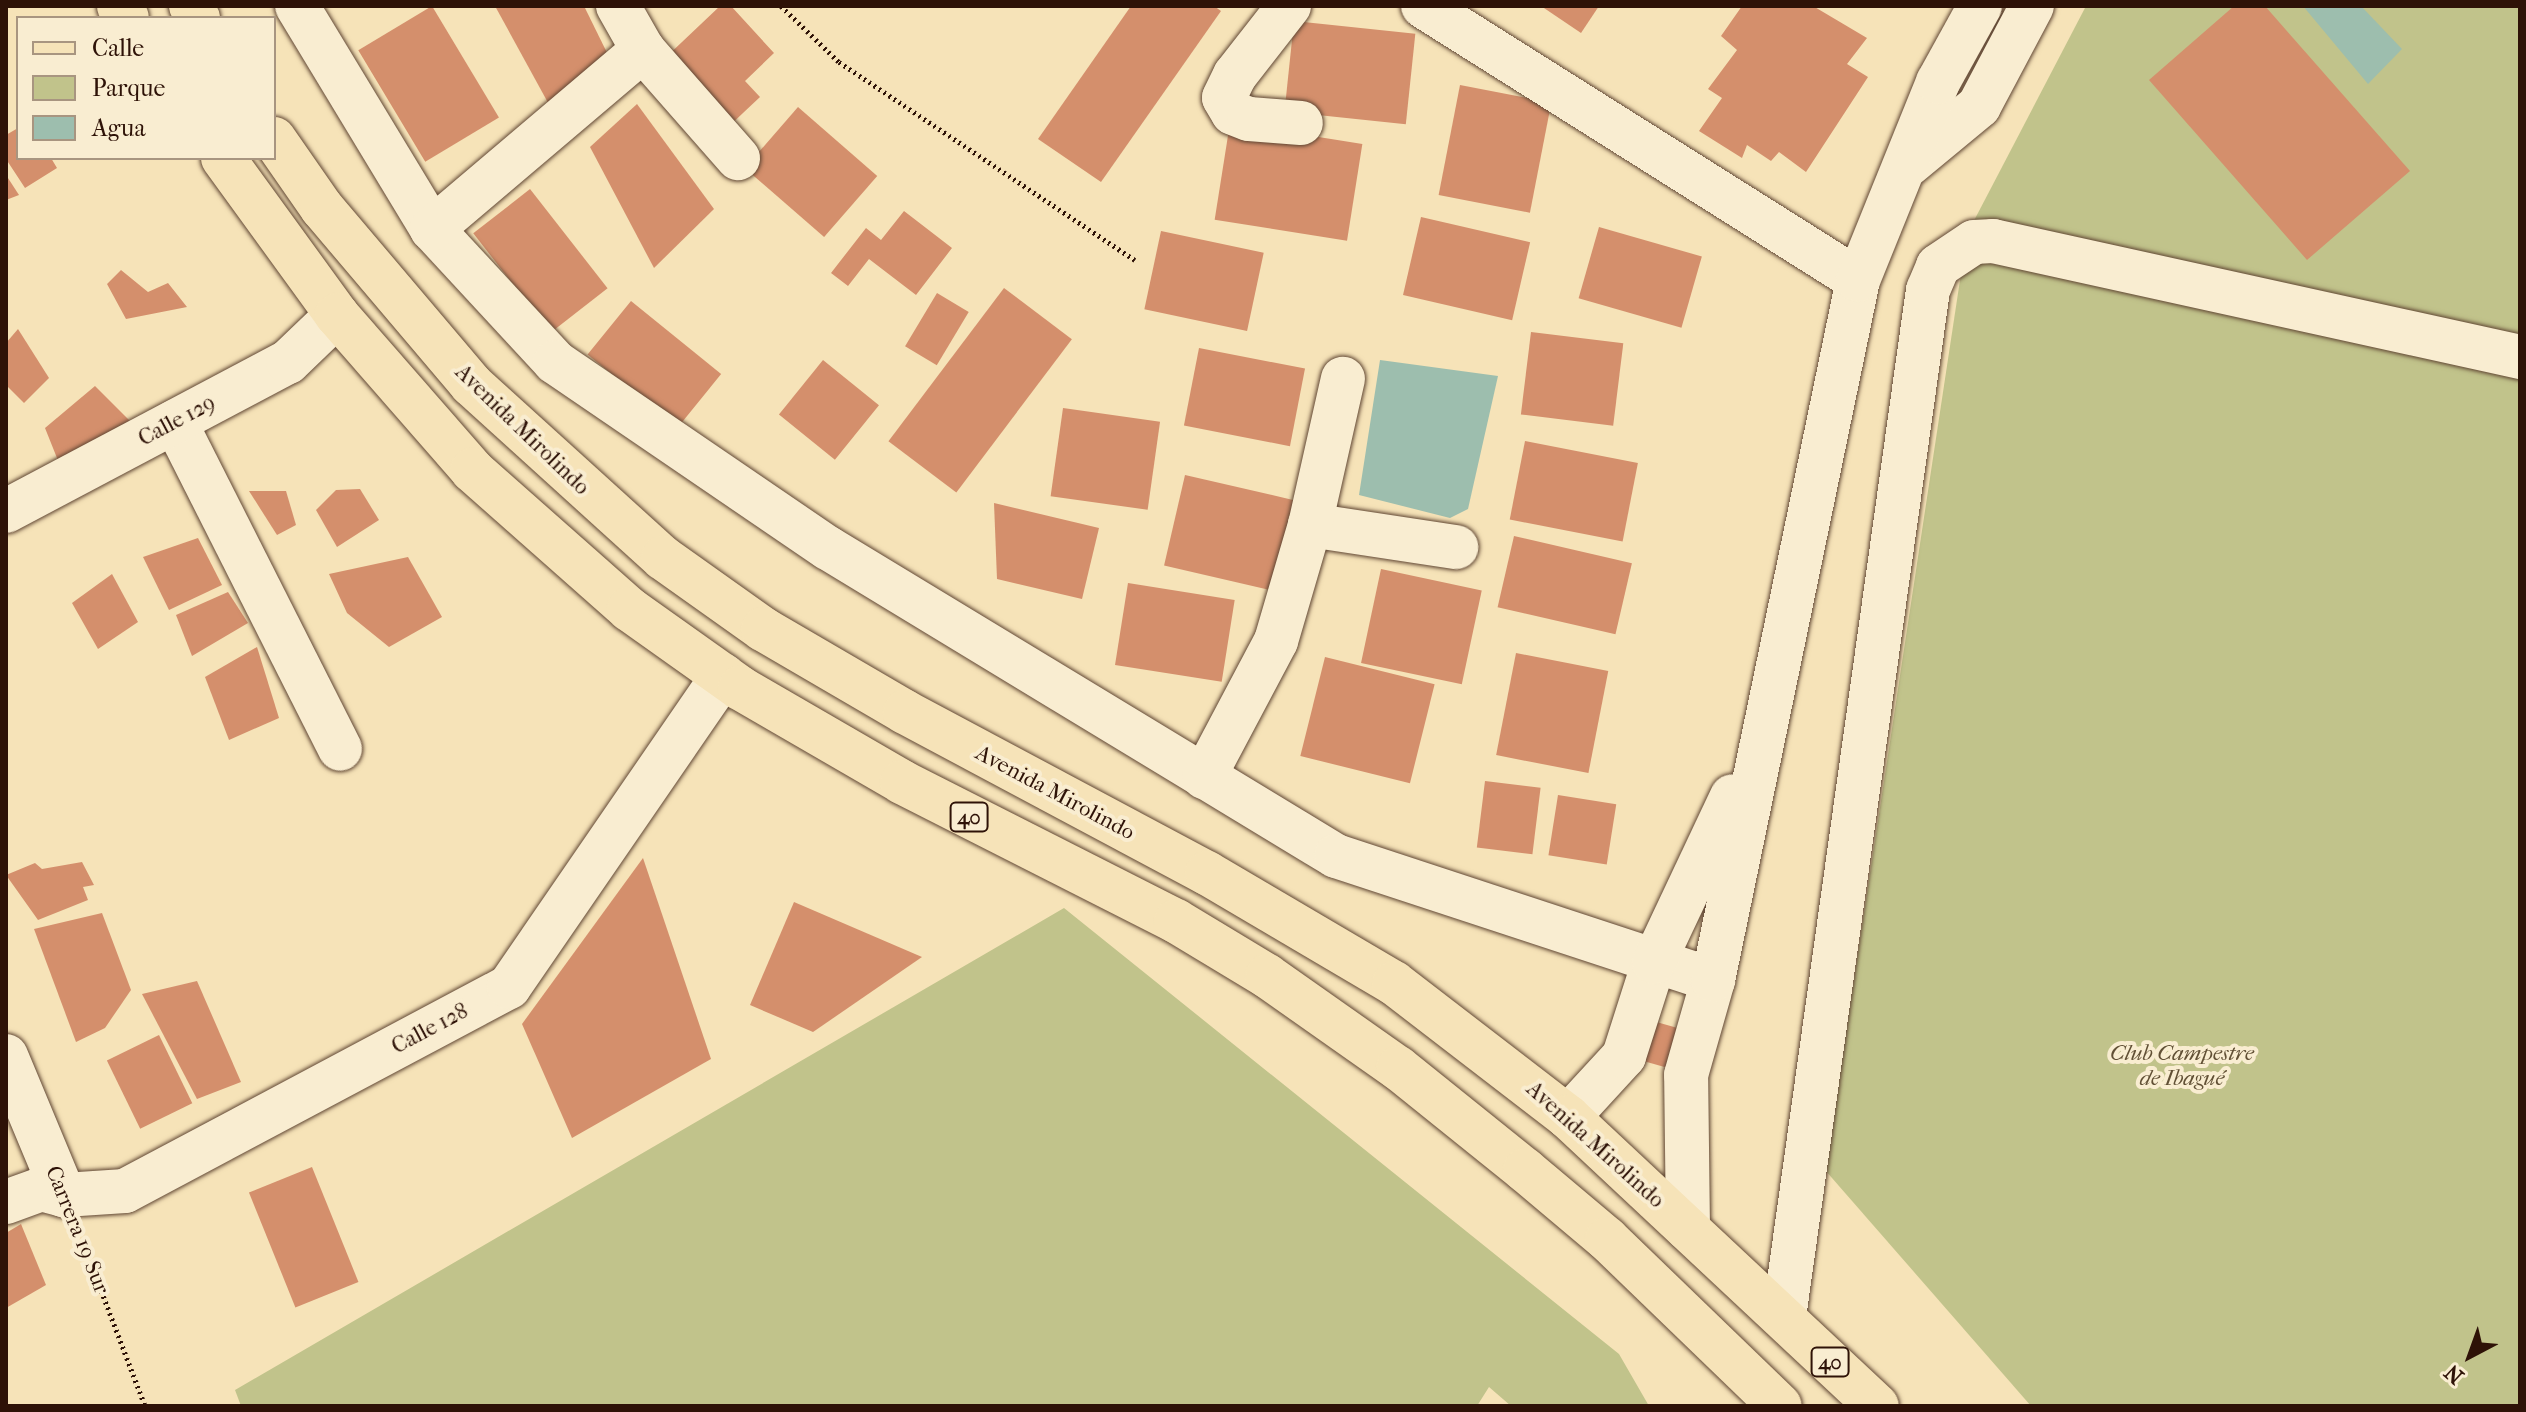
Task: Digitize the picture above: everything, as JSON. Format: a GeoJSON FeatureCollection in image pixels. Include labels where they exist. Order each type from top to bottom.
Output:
{"type":"FeatureCollection","features":[{"type":"Feature","properties":{"kind":"main road","name":"Avenida Mirolindo"},"geometry":{"type":"LineString","coordinates":[[276,142],[361,257],[471,384],[663,558],[763,629],[905,712],[1322,937],[1491,1054],[1568,1117],[1877,1406]]}},
{"type":"Feature","properties":{"kind":"main road","name":"40"},"geometry":{"type":"LineString","coordinates":[[224,160],[337,315],[472,470],[629,609],[723,676],[902,782],[1176,921],[1267,976],[1398,1068],[1537,1180],[1607,1239],[1780,1406]]}},
{"type":"Feature","properties":{"kind":"street"},"geometry":{"type":"LineString","coordinates":[[297,6],[432,229],[555,362],[828,548],[1336,856],[1713,980]]}},
{"type":"Feature","properties":{"kind":"street"},"geometry":{"type":"LineString","coordinates":[[618,6],[643,50],[738,158]]}},
{"type":"Feature","properties":{"kind":"street"},"geometry":{"type":"LineString","coordinates":[[1289,6],[1235,75],[1224,98],[1233,113],[1249,119],[1301,123]]}},
{"type":"Feature","properties":{"kind":"street"},"geometry":{"type":"LineString","coordinates":[[1423,6],[1858,280]]}},
{"type":"Feature","properties":{"kind":"street"},"geometry":{"type":"LineString","coordinates":[[1688,1229],[1686,1075],[1713,980],[1760,736],[1858,280],[1909,164],[1938,82],[1980,6]]}},
{"type":"Feature","properties":{"kind":"street"},"geometry":{"type":"LineString","coordinates":[[1909,164],[1979,106],[2032,6]]}},
{"type":"Feature","properties":{"kind":"street"},"geometry":{"type":"LineString","coordinates":[[432,229],[643,50]]}},
{"type":"Feature","properties":{"kind":"street"},"geometry":{"type":"LineString","coordinates":[[1784,1317],[1928,290],[1938,266],[1952,251],[1974,242],[1993,241],[2520,357]]}},
{"type":"Feature","properties":{"kind":"street","name":"Calle 129"},"geometry":{"type":"LineString","coordinates":[[6,511],[288,362],[337,315]]}},
{"type":"Feature","properties":{"kind":"street"},"geometry":{"type":"LineString","coordinates":[[1204,777],[1276,641],[1310,525],[1343,379]]}},
{"type":"Feature","properties":{"kind":"street"},"geometry":{"type":"LineString","coordinates":[[175,422],[340,749]]}},
{"type":"Feature","properties":{"kind":"street"},"geometry":{"type":"LineString","coordinates":[[1310,525],[1456,547]]}},
{"type":"Feature","properties":{"kind":"street","name":"Calle 128"},"geometry":{"type":"LineString","coordinates":[[6,1202],[41,1189],[64,1195],[125,1191],[509,987],[723,676]]}},
{"type":"Feature","properties":{"kind":"street"},"geometry":{"type":"LineString","coordinates":[[1568,1117],[1624,1056],[1654,962],[1760,736]]}},
{"type":"Feature","properties":{"kind":"street","name":"Carrera 19 Sur"},"geometry":{"type":"LineString","coordinates":[[6,1056],[64,1195]]}},
{"type":"Feature","properties":{"kind":"path"},"geometry":{"type":"LineString","coordinates":[[781,6],[839,62],[1135,260]]}},
{"type":"Feature","properties":{"kind":"path","name":"Carrera 19 Sur"},"geometry":{"type":"LineString","coordinates":[[64,1195],[145,1406]]}},
{"type":"Feature","properties":{"kind":"green space","name":"Club Campestre de Ibagué"},"geometry":{"type":"Polygon","coordinates":[[[2086,6],[2520,6],[2520,1406],[2031,1406],[1825,1170],[1967,234],[2086,6]]]}},
{"type":"Feature","properties":{"kind":"green space"},"geometry":{"type":"Polygon","coordinates":[[[1064,908],[1619,1354],[1649,1406],[1511,1406],[1489,1387],[1477,1406],[241,1406],[235,1390],[1064,908]]]}},
{"type":"Feature","properties":{"kind":"water"},"geometry":{"type":"Polygon","coordinates":[[[2303,6],[2361,6],[2402,49],[2368,84],[2303,6]]]}},
{"type":"Feature","properties":{"kind":"water"},"geometry":{"type":"Polygon","coordinates":[[[1380,360],[1498,376],[1468,509],[1450,518],[1359,495],[1380,360]]]}},
{"type":"Feature","properties":{"kind":"building"},"geometry":{"type":"Polygon","coordinates":[[[432,6],[499,117],[425,162],[358,50],[432,6]]]}},
{"type":"Feature","properties":{"kind":"building"},"geometry":{"type":"Polygon","coordinates":[[[495,6],[584,6],[616,71],[552,110],[495,6]]]}},
{"type":"Feature","properties":{"kind":"building"},"geometry":{"type":"Polygon","coordinates":[[[720,6],[731,6],[774,53],[745,81],[760,97],[726,129],[663,60],[720,6]]]}},
{"type":"Feature","properties":{"kind":"building"},"geometry":{"type":"Polygon","coordinates":[[[1131,6],[1214,6],[1221,11],[1101,182],[1038,139],[1131,6]]]}},
{"type":"Feature","properties":{"kind":"building"},"geometry":{"type":"Polygon","coordinates":[[[1541,6],[1599,6],[1581,33],[1541,6]]]}},
{"type":"Feature","properties":{"kind":"building"},"geometry":{"type":"Polygon","coordinates":[[[1742,6],[1813,6],[1867,38],[1847,64],[1868,77],[1806,172],[1779,152],[1771,161],[1747,145],[1742,158],[1699,131],[1722,98],[1708,89],[1737,50],[1721,36],[1742,6]]]}},
{"type":"Feature","properties":{"kind":"building"},"geometry":{"type":"Polygon","coordinates":[[[2234,6],[2265,6],[2410,171],[2307,260],[2149,80],[2234,6]]]}},
{"type":"Feature","properties":{"kind":"building"},"geometry":{"type":"Polygon","coordinates":[[[1294,21],[1415,34],[1406,124],[1284,112],[1294,21]]]}},
{"type":"Feature","properties":{"kind":"building"},"geometry":{"type":"Polygon","coordinates":[[[1460,85],[1551,103],[1530,213],[1439,195],[1460,85]]]}},
{"type":"Feature","properties":{"kind":"building"},"geometry":{"type":"Polygon","coordinates":[[[637,104],[714,209],[654,268],[590,147],[637,104]]]}},
{"type":"Feature","properties":{"kind":"building"},"geometry":{"type":"Polygon","coordinates":[[[798,107],[877,176],[824,237],[745,168],[798,107]]]}},
{"type":"Feature","properties":{"kind":"building"},"geometry":{"type":"Polygon","coordinates":[[[1230,123],[1362,144],[1347,241],[1215,220],[1230,123]]]}},
{"type":"Feature","properties":{"kind":"building"},"geometry":{"type":"Polygon","coordinates":[[[16,129],[16,160],[52,160],[57,168],[25,188],[6,159],[6,135],[16,129]]]}},
{"type":"Feature","properties":{"kind":"building"},"geometry":{"type":"Polygon","coordinates":[[[6,175],[19,195],[6,200],[6,175]]]}},
{"type":"Feature","properties":{"kind":"building"},"geometry":{"type":"Polygon","coordinates":[[[530,189],[608,288],[551,333],[473,233],[530,189]]]}},
{"type":"Feature","properties":{"kind":"building"},"geometry":{"type":"Polygon","coordinates":[[[904,211],[952,248],[916,295],[869,259],[848,286],[831,273],[866,228],[881,240],[904,211]]]}},
{"type":"Feature","properties":{"kind":"building"},"geometry":{"type":"Polygon","coordinates":[[[1421,217],[1530,242],[1512,320],[1403,295],[1421,217]]]}},
{"type":"Feature","properties":{"kind":"building"},"geometry":{"type":"Polygon","coordinates":[[[1599,227],[1702,256],[1681,328],[1579,298],[1599,227]]]}},
{"type":"Feature","properties":{"kind":"building"},"geometry":{"type":"Polygon","coordinates":[[[1161,231],[1264,253],[1247,331],[1144,309],[1161,231]]]}},
{"type":"Feature","properties":{"kind":"building"},"geometry":{"type":"Polygon","coordinates":[[[121,270],[148,292],[168,283],[187,307],[126,319],[107,284],[121,270]]]}},
{"type":"Feature","properties":{"kind":"building"},"geometry":{"type":"Polygon","coordinates":[[[1004,288],[1072,339],[956,492],[888,441],[1004,288]]]}},
{"type":"Feature","properties":{"kind":"building"},"geometry":{"type":"Polygon","coordinates":[[[937,293],[969,312],[937,365],[905,346],[937,293]]]}},
{"type":"Feature","properties":{"kind":"building"},"geometry":{"type":"Polygon","coordinates":[[[631,301],[721,374],[678,428],[588,355],[631,301]]]}},
{"type":"Feature","properties":{"kind":"building"},"geometry":{"type":"Polygon","coordinates":[[[18,329],[49,378],[24,403],[6,385],[6,343],[18,329]]]}},
{"type":"Feature","properties":{"kind":"building"},"geometry":{"type":"Polygon","coordinates":[[[1531,332],[1623,343],[1613,426],[1521,414],[1531,332]]]}},
{"type":"Feature","properties":{"kind":"building"},"geometry":{"type":"Polygon","coordinates":[[[1199,348],[1305,369],[1290,446],[1184,426],[1199,348]]]}},
{"type":"Feature","properties":{"kind":"building"},"geometry":{"type":"Polygon","coordinates":[[[823,360],[879,405],[835,460],[779,414],[823,360]]]}},
{"type":"Feature","properties":{"kind":"building"},"geometry":{"type":"Polygon","coordinates":[[[95,386],[135,426],[59,463],[45,428],[95,386]]]}},
{"type":"Feature","properties":{"kind":"building"},"geometry":{"type":"Polygon","coordinates":[[[1063,408],[1160,422],[1148,510],[1051,496],[1063,408]]]}},
{"type":"Feature","properties":{"kind":"building"},"geometry":{"type":"Polygon","coordinates":[[[1525,441],[1638,463],[1623,541],[1510,520],[1525,441]]]}},
{"type":"Feature","properties":{"kind":"building"},"geometry":{"type":"Polygon","coordinates":[[[1185,475],[1296,501],[1275,591],[1164,566],[1185,475]]]}},
{"type":"Feature","properties":{"kind":"building"},"geometry":{"type":"Polygon","coordinates":[[[360,489],[379,520],[337,547],[316,510],[336,490],[360,489]]]}},
{"type":"Feature","properties":{"kind":"building"},"geometry":{"type":"Polygon","coordinates":[[[249,491],[286,491],[296,525],[277,535],[249,491]]]}},
{"type":"Feature","properties":{"kind":"building"},"geometry":{"type":"Polygon","coordinates":[[[994,503],[1099,528],[1082,599],[997,579],[994,503]]]}},
{"type":"Feature","properties":{"kind":"building"},"geometry":{"type":"Polygon","coordinates":[[[1514,536],[1632,563],[1615,634],[1498,607],[1514,536]]]}},
{"type":"Feature","properties":{"kind":"building"},"geometry":{"type":"Polygon","coordinates":[[[198,538],[222,585],[169,610],[143,557],[198,538]]]}},
{"type":"Feature","properties":{"kind":"building"},"geometry":{"type":"Polygon","coordinates":[[[408,557],[442,617],[389,647],[347,613],[329,574],[408,557]]]}},
{"type":"Feature","properties":{"kind":"building"},"geometry":{"type":"Polygon","coordinates":[[[1381,569],[1482,590],[1462,684],[1361,663],[1381,569]]]}},
{"type":"Feature","properties":{"kind":"building"},"geometry":{"type":"Polygon","coordinates":[[[112,574],[138,622],[98,649],[72,603],[112,574]]]}},
{"type":"Feature","properties":{"kind":"building"},"geometry":{"type":"Polygon","coordinates":[[[1128,583],[1235,600],[1222,682],[1115,665],[1128,583]]]}},
{"type":"Feature","properties":{"kind":"building"},"geometry":{"type":"Polygon","coordinates":[[[228,592],[248,623],[192,656],[176,615],[228,592]]]}},
{"type":"Feature","properties":{"kind":"building"},"geometry":{"type":"Polygon","coordinates":[[[257,647],[279,718],[229,740],[205,677],[257,647]]]}},
{"type":"Feature","properties":{"kind":"building"},"geometry":{"type":"Polygon","coordinates":[[[1516,653],[1608,671],[1588,773],[1496,755],[1516,653]]]}},
{"type":"Feature","properties":{"kind":"building"},"geometry":{"type":"Polygon","coordinates":[[[1325,657],[1435,684],[1410,783],[1300,756],[1325,657]]]}},
{"type":"Feature","properties":{"kind":"building"},"geometry":{"type":"Polygon","coordinates":[[[1485,781],[1541,788],[1532,854],[1477,848],[1485,781]]]}},
{"type":"Feature","properties":{"kind":"building"},"geometry":{"type":"Polygon","coordinates":[[[1558,795],[1616,804],[1607,864],[1548,855],[1558,795]]]}},
{"type":"Feature","properties":{"kind":"building"},"geometry":{"type":"Polygon","coordinates":[[[643,858],[711,1059],[572,1138],[522,1024],[643,858]]]}},
{"type":"Feature","properties":{"kind":"building"},"geometry":{"type":"Polygon","coordinates":[[[82,862],[94,885],[83,887],[88,900],[38,920],[6,875],[35,863],[42,869],[82,862]]]}},
{"type":"Feature","properties":{"kind":"building"},"geometry":{"type":"Polygon","coordinates":[[[794,902],[922,957],[813,1032],[750,1005],[794,902]]]}},
{"type":"Feature","properties":{"kind":"building"},"geometry":{"type":"Polygon","coordinates":[[[102,913],[131,990],[105,1028],[76,1042],[34,929],[102,913]]]}},
{"type":"Feature","properties":{"kind":"building"},"geometry":{"type":"Polygon","coordinates":[[[197,981],[241,1082],[197,1099],[142,994],[197,981]]]}},
{"type":"Feature","properties":{"kind":"building"},"geometry":{"type":"Polygon","coordinates":[[[1646,1019],[1685,1030],[1674,1070],[1635,1058],[1646,1019]]]}},
{"type":"Feature","properties":{"kind":"building"},"geometry":{"type":"Polygon","coordinates":[[[159,1035],[192,1103],[140,1129],[107,1060],[159,1035]]]}},
{"type":"Feature","properties":{"kind":"building"},"geometry":{"type":"Polygon","coordinates":[[[312,1167],[358,1282],[295,1307],[249,1192],[312,1167]]]}},
{"type":"Feature","properties":{"kind":"building"},"geometry":{"type":"Polygon","coordinates":[[[21,1224],[46,1285],[6,1308],[6,1233],[21,1224]]]}}]}
